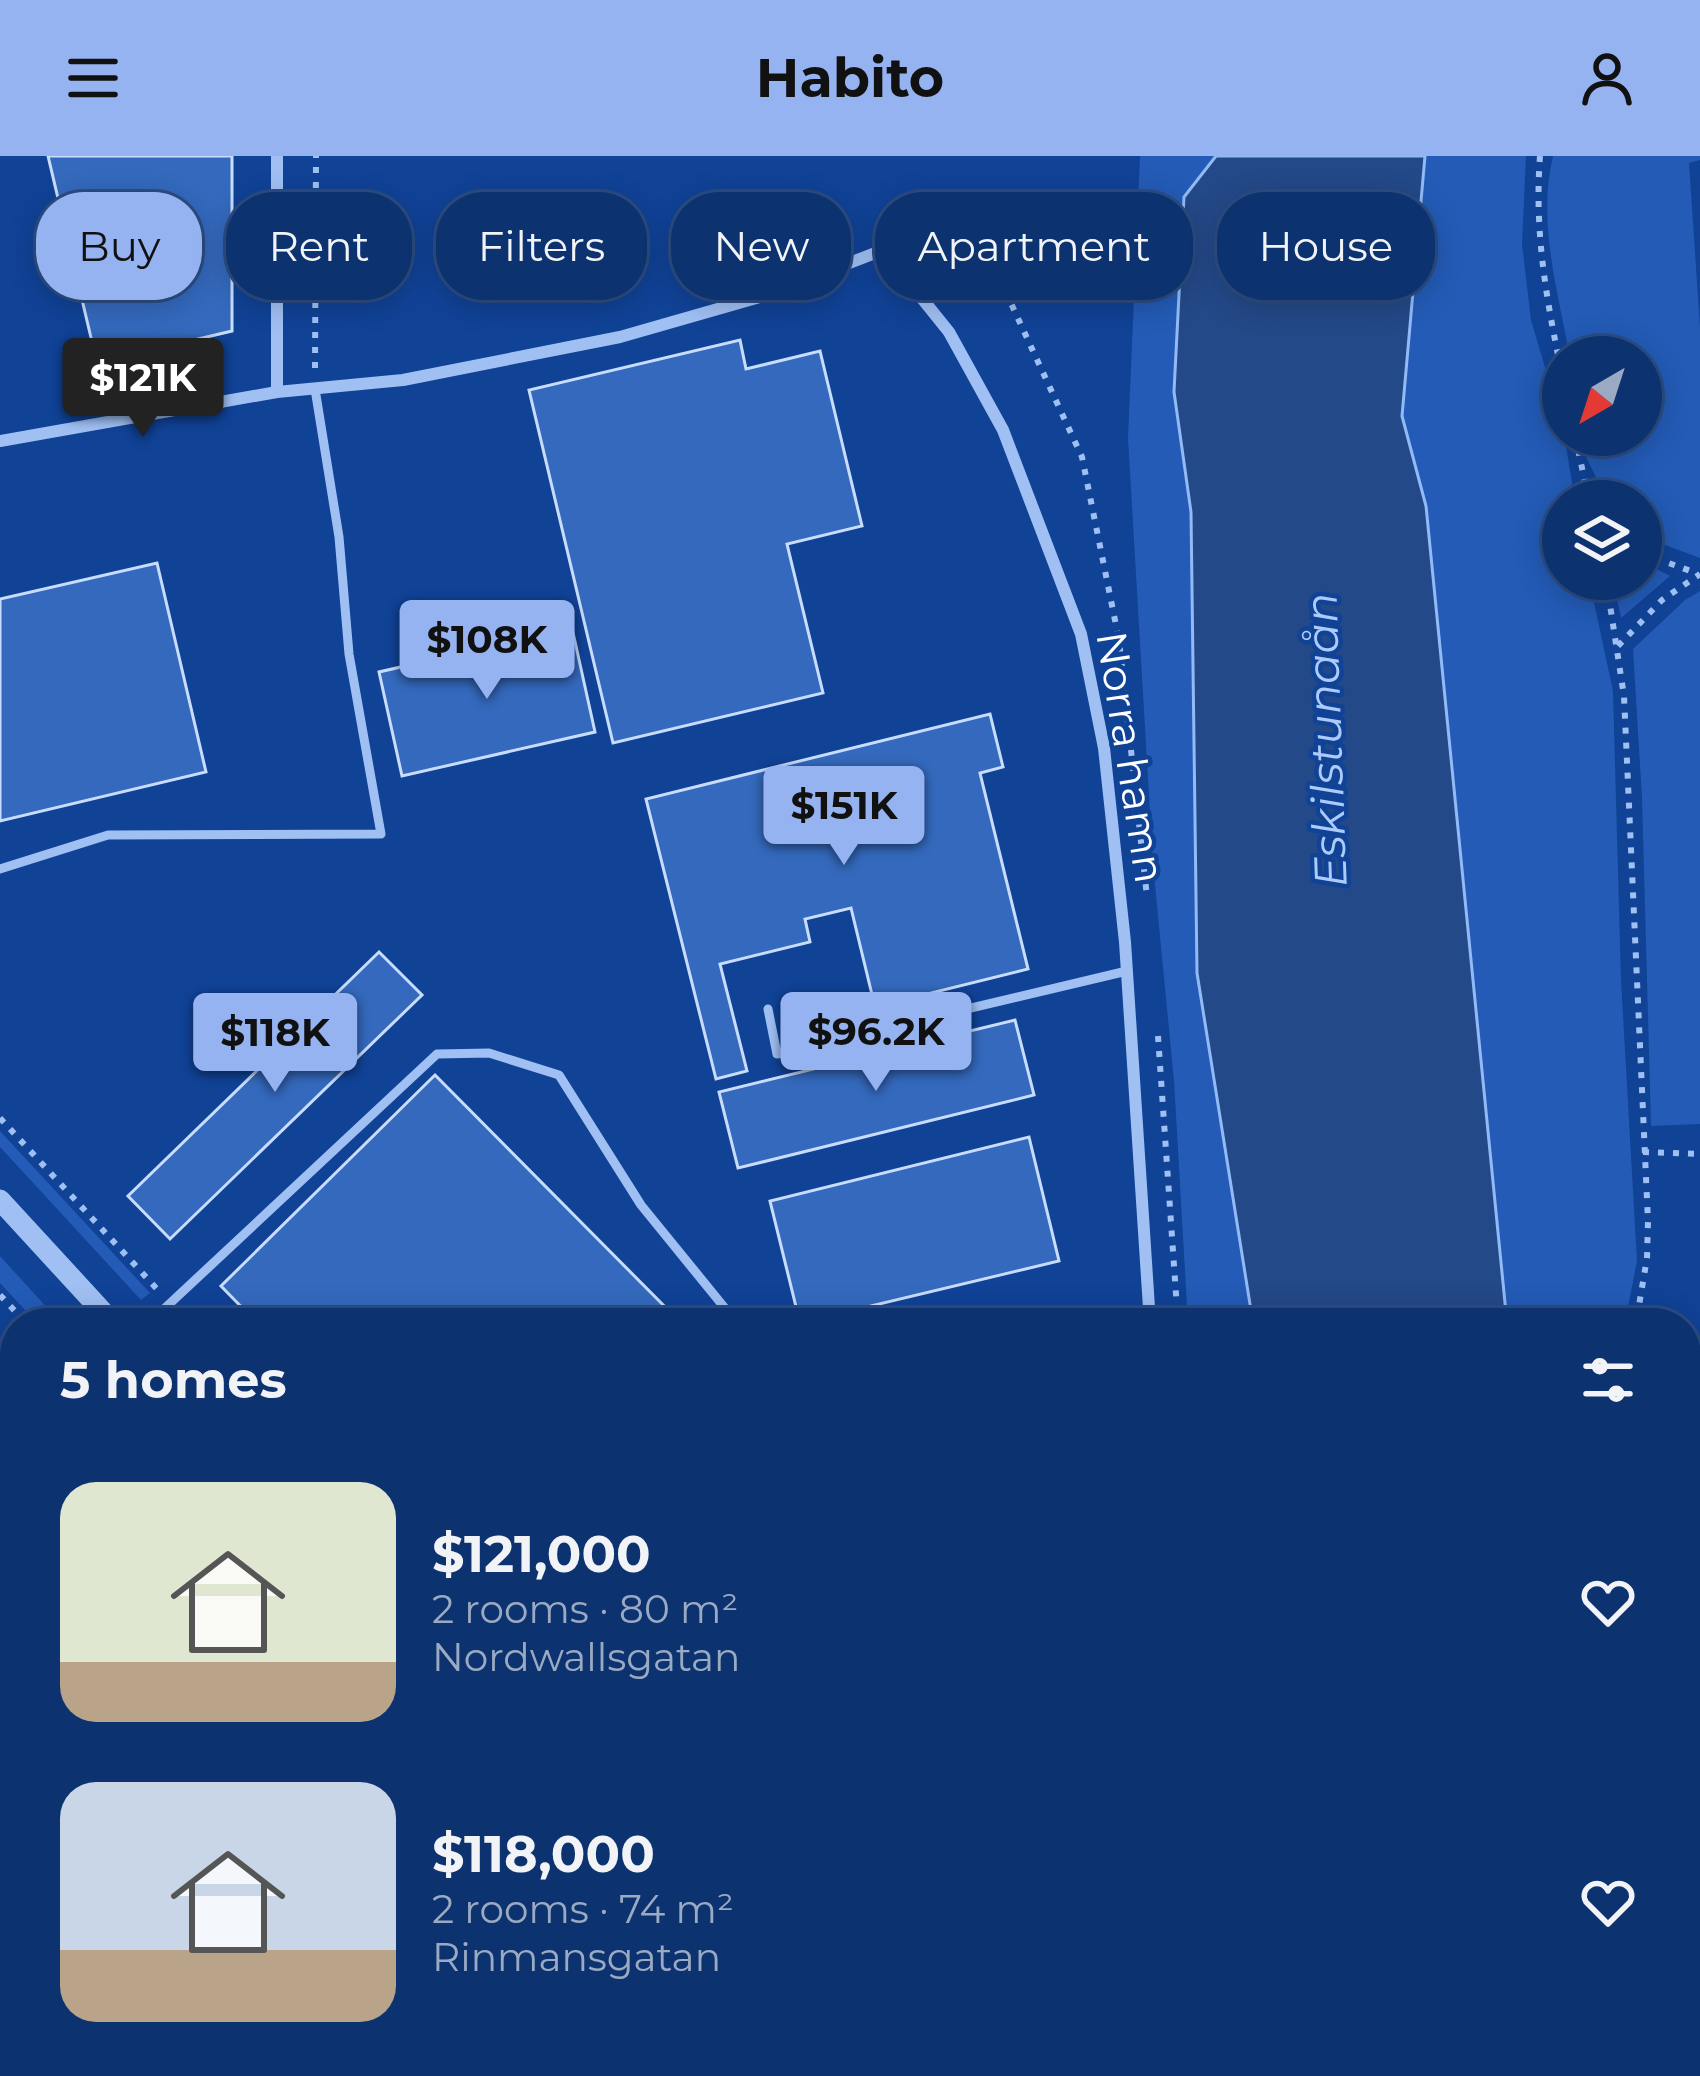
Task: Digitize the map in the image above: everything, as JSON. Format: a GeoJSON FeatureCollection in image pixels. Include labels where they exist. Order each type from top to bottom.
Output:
{"type":"FeatureCollection","features":[{"type":"Feature","properties":{"kind":"street"},"geometry":{"type":"LineString","coordinates":[[277,392],[278,156]]}},
{"type":"Feature","properties":{"kind":"street","name":"Norra hamn"},"geometry":{"type":"LineString","coordinates":[[315,388],[403,380],[620,337],[767,296],[883,250],[949,332],[1003,430],[1081,634],[1104,748],[1127,971],[1149,1308]]}},
{"type":"Feature","properties":{"kind":"street"},"geometry":{"type":"LineString","coordinates":[[0,441],[315,388]]}},
{"type":"Feature","properties":{"kind":"street"},"geometry":{"type":"LineString","coordinates":[[0,1201],[99,1308]]}},
{"type":"Feature","properties":{"kind":"lane"},"geometry":{"type":"LineString","coordinates":[[0,869],[108,835],[381,835],[349,654],[339,537],[315,388]]}},
{"type":"Feature","properties":{"kind":"lane"},"geometry":{"type":"LineString","coordinates":[[768,1009],[777,1054],[1127,971]]}},
{"type":"Feature","properties":{"kind":"lane"},"geometry":{"type":"LineString","coordinates":[[165,1308],[437,1054],[489,1053],[559,1075],[641,1205],[725,1308]]}},
{"type":"Feature","properties":{"kind":"path"},"geometry":{"type":"LineString","coordinates":[[315,388],[316,156]]}},
{"type":"Feature","properties":{"kind":"path"},"geometry":{"type":"LineString","coordinates":[[1540,156],[1539,259],[1554,336]]}},
{"type":"Feature","properties":{"kind":"path"},"geometry":{"type":"LineString","coordinates":[[1662,561],[1700,573]]}},
{"type":"Feature","properties":{"kind":"path"},"geometry":{"type":"LineString","coordinates":[[1618,646],[1662,600],[1700,573]]}},
{"type":"Feature","properties":{"kind":"path"},"geometry":{"type":"LineString","coordinates":[[1610,600],[1624,697],[1647,1258],[1639,1308]]}},
{"type":"Feature","properties":{"kind":"path"},"geometry":{"type":"LineString","coordinates":[[0,1118],[170,1303]]}},
{"type":"Feature","properties":{"kind":"path"},"geometry":{"type":"LineString","coordinates":[[1642,1152],[1700,1154]]}},
{"type":"Feature","properties":{"kind":"shaded area"},"geometry":{"type":"Polygon","coordinates":[[[1140,156],[1216,156],[1188,192],[1138,192],[1140,156]]]}},
{"type":"Feature","properties":{"kind":"shaded area"},"geometry":{"type":"Polygon","coordinates":[[[1425,156],[1526,156],[1522,244],[1531,320],[1542,357],[1542,456],[1568,456],[1572,480],[1542,480],[1542,600],[1594,600],[1613,691],[1621,980],[1637,1261],[1628,1308],[1505,1308],[1445,706],[1402,416],[1412,300],[1435,300],[1435,192],[1422,192],[1425,156]]]}},
{"type":"Feature","properties":{"kind":"shaded area"},"geometry":{"type":"Polygon","coordinates":[[[1553,156],[1700,156],[1689,163],[1700,327],[1700,558],[1662,544],[1662,480],[1598,480],[1587,459],[1662,456],[1662,336],[1566,336],[1548,231],[1553,156]]]}},
{"type":"Feature","properties":{"kind":"shaded area"},"geometry":{"type":"Polygon","coordinates":[[[1134,300],[1179,300],[1174,392],[1191,512],[1197,973],[1251,1308],[1187,1308],[1174,1081],[1153,864],[1128,438],[1134,300]]]}},
{"type":"Feature","properties":{"kind":"shaded area"},"geometry":{"type":"Polygon","coordinates":[[[1700,591],[1700,1124],[1651,1126],[1633,649],[1700,591]]]}},
{"type":"Feature","properties":{"kind":"shaded area"},"geometry":{"type":"Polygon","coordinates":[[[1617,600],[1642,600],[1621,618],[1617,600]]]}},
{"type":"Feature","properties":{"kind":"shaded area"},"geometry":{"type":"Polygon","coordinates":[[[0,1131],[150,1293],[141,1300],[0,1147],[0,1131]]]}},
{"type":"Feature","properties":{"kind":"shaded area"},"geometry":{"type":"Polygon","coordinates":[[[0,1256],[47,1308],[23,1308],[0,1283],[0,1256]]]}},
{"type":"Feature","properties":{"kind":"water","name":"Eskilstunaån"},"geometry":{"type":"Polygon","coordinates":[[[1216,156],[1425,156],[1422,192],[1217,192],[1217,300],[1412,300],[1402,416],[1426,506],[1506,1308],[1251,1308],[1197,973],[1191,512],[1174,392],[1179,300],[1193,300],[1193,192],[1188,192],[1216,156]]]}},
{"type":"Feature","properties":{"kind":"building"},"geometry":{"type":"Polygon","coordinates":[[[48,156],[232,156],[232,192],[226,192],[226,300],[232,300],[232,331],[97,363],[82,300],[202,300],[202,192],[57,192],[48,156]]]}},
{"type":"Feature","properties":{"kind":"building"},"geometry":{"type":"Polygon","coordinates":[[[740,340],[746,369],[820,351],[862,526],[787,544],[823,693],[613,743],[529,390],[740,340]]]}},
{"type":"Feature","properties":{"kind":"building"},"geometry":{"type":"Polygon","coordinates":[[[157,563],[206,772],[0,821],[0,599],[157,563]]]}},
{"type":"Feature","properties":{"kind":"building"},"geometry":{"type":"Polygon","coordinates":[[[572,628],[595,732],[402,776],[379,672],[572,628]]]}},
{"type":"Feature","properties":{"kind":"building"},"geometry":{"type":"Polygon","coordinates":[[[990,714],[1003,767],[980,773],[1028,969],[875,1007],[851,908],[805,919],[810,942],[720,964],[747,1071],[716,1079],[646,799],[990,714]]]}},
{"type":"Feature","properties":{"kind":"building"},"geometry":{"type":"Polygon","coordinates":[[[379,952],[422,995],[170,1239],[128,1196],[379,952]]]}},
{"type":"Feature","properties":{"kind":"building"},"geometry":{"type":"Polygon","coordinates":[[[1015,1020],[1034,1095],[738,1168],[719,1092],[1015,1020]]]}},
{"type":"Feature","properties":{"kind":"building"},"geometry":{"type":"Polygon","coordinates":[[[435,1075],[666,1308],[242,1308],[221,1286],[435,1075]]]}},
{"type":"Feature","properties":{"kind":"building"},"geometry":{"type":"Polygon","coordinates":[[[1029,1137],[1059,1261],[863,1308],[796,1308],[770,1201],[1029,1137]]]}}]}
